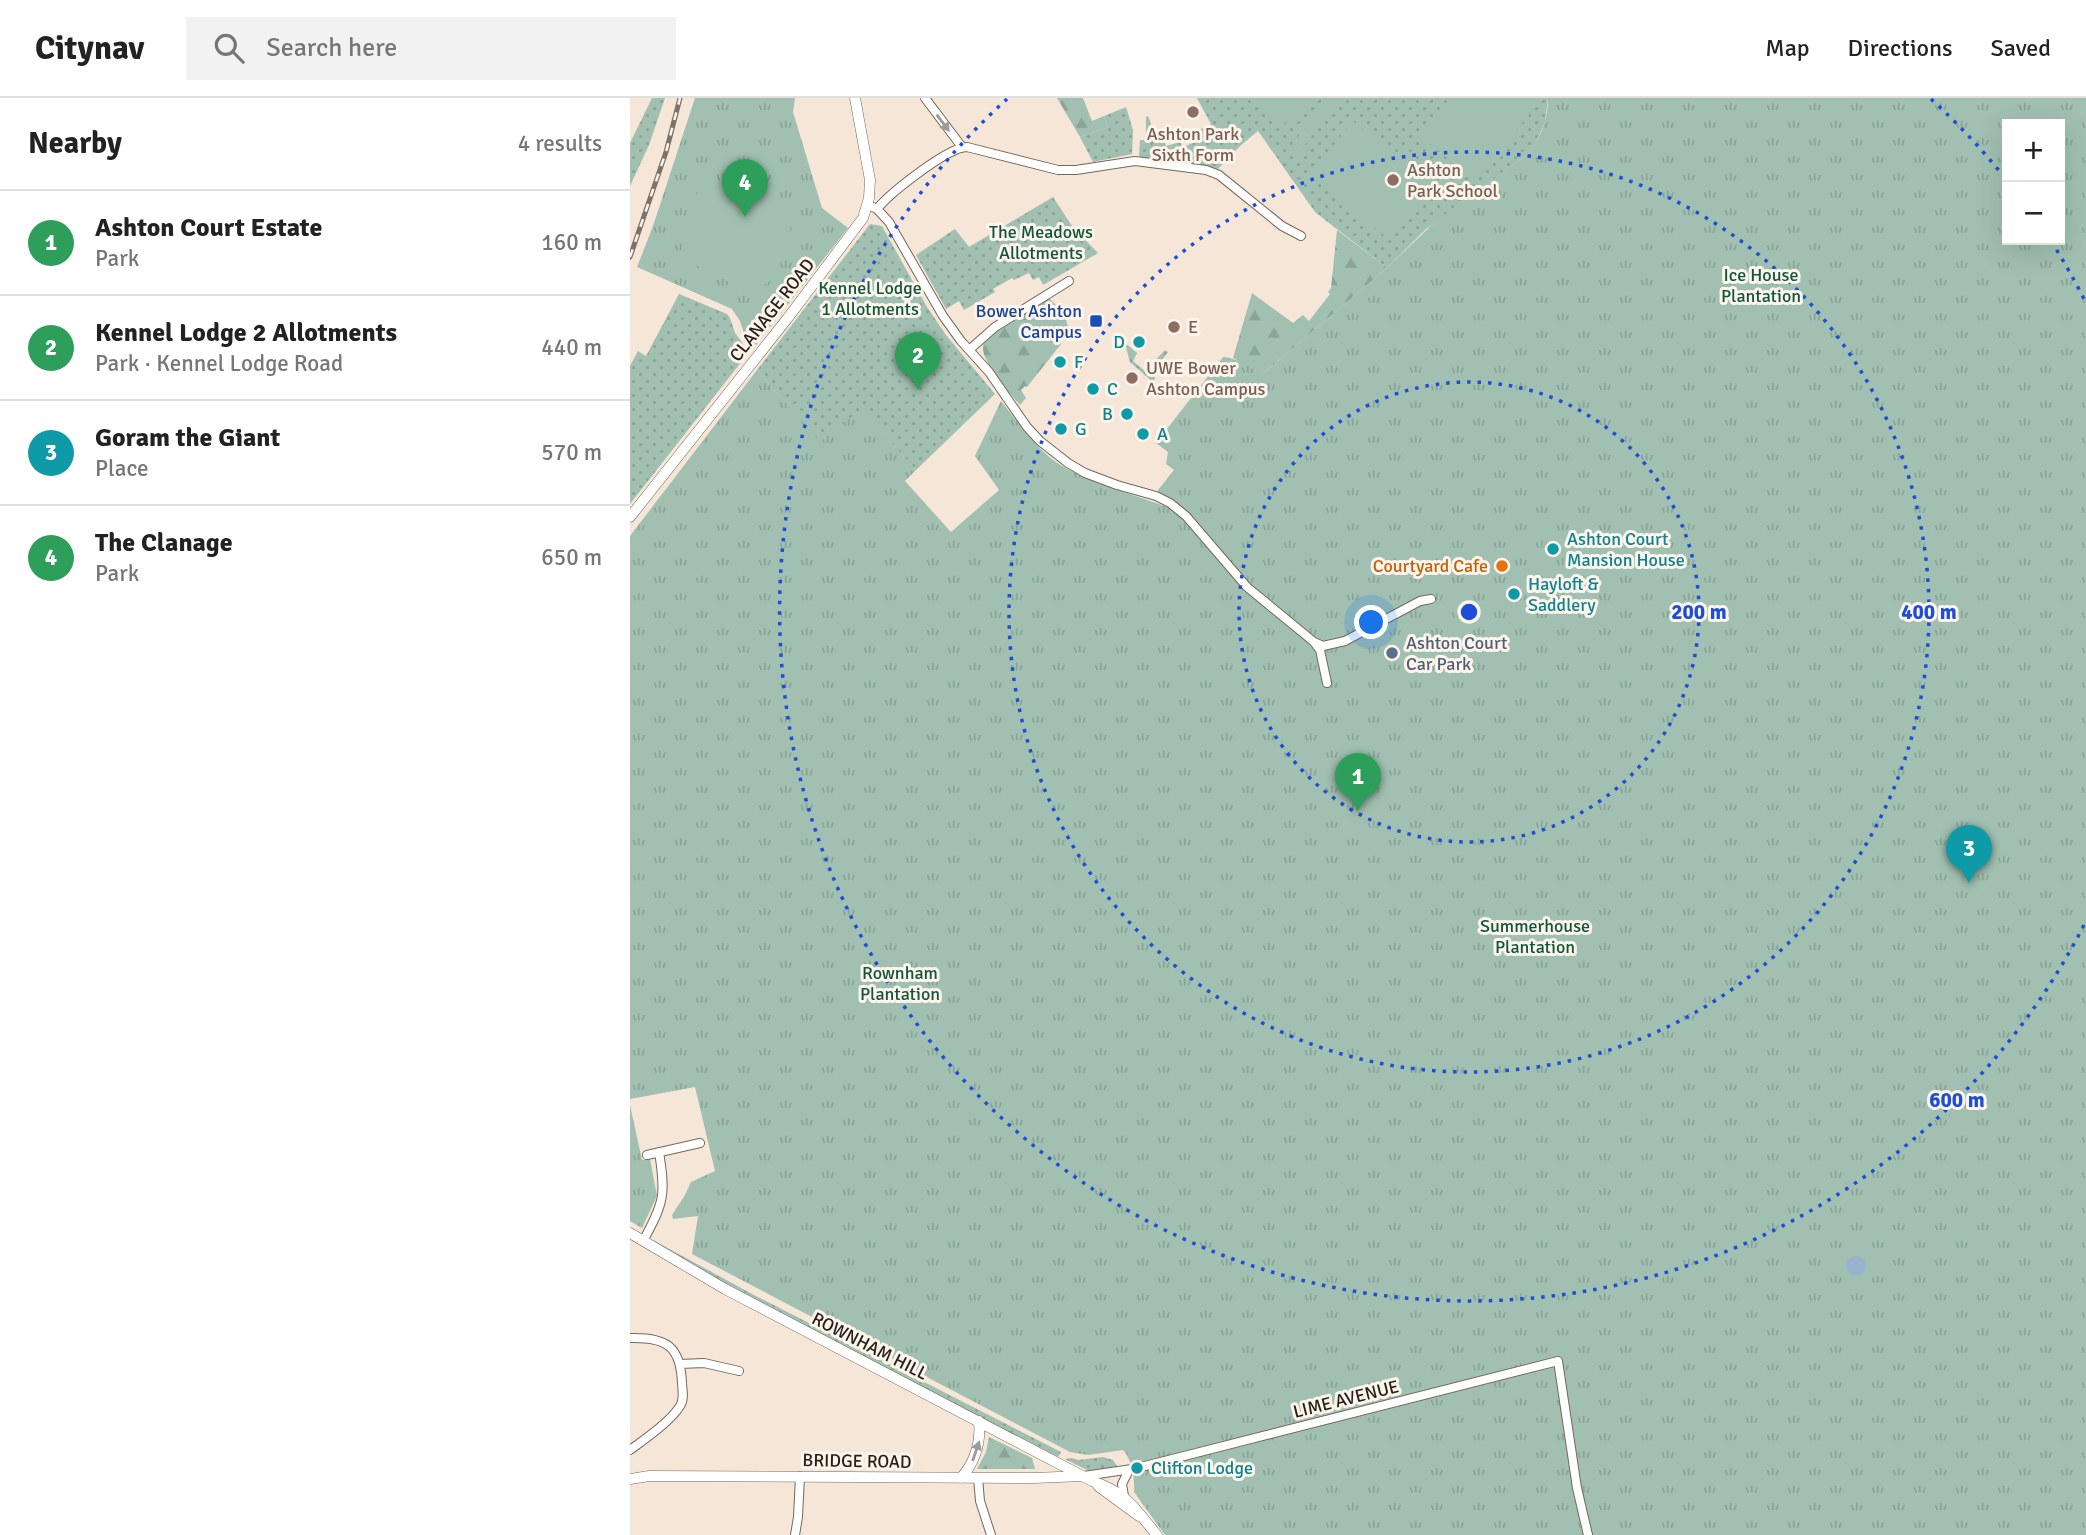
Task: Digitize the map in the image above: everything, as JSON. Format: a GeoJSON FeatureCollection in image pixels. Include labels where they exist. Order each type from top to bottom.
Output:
{"type":"FeatureCollection","features":[{"type":"Feature","properties":{"kind":"main road","name":"CLANAGE ROAD"},"geometry":{"type":"LineString","coordinates":[[630,517],[872,207],[870,180],[855,98]]}},
{"type":"Feature","properties":{"kind":"main road","name":"ROWNHAM HILL"},"geometry":{"type":"LineString","coordinates":[[630,1233],[725,1289],[1088,1479]]}},
{"type":"Feature","properties":{"kind":"main road"},"geometry":{"type":"LineString","coordinates":[[961,1478],[978,1450],[981,1438],[979,1421]]}},
{"type":"Feature","properties":{"kind":"main road","name":"BRIDGE ROAD"},"geometry":{"type":"LineString","coordinates":[[630,1479],[649,1476],[800,1476],[1088,1479]]}},
{"type":"Feature","properties":{"kind":"main road"},"geometry":{"type":"LineString","coordinates":[[1088,1479],[1110,1487],[1124,1496],[1157,1535]]}},
{"type":"Feature","properties":{"kind":"main road"},"geometry":{"type":"LineString","coordinates":[[1088,1479],[1142,1518]]}},
{"type":"Feature","properties":{"kind":"street"},"geometry":{"type":"LineString","coordinates":[[925,98],[962,147]]}},
{"type":"Feature","properties":{"kind":"street"},"geometry":{"type":"LineString","coordinates":[[1301,236],[1282,226],[1219,176],[1206,170],[1135,161],[1058,170],[962,147],[925,169],[872,207],[889,222],[938,308],[989,372],[1027,427],[1049,449],[1085,473],[1156,496],[1186,516],[1247,587],[1314,642],[1320,650],[1327,683]]}},
{"type":"Feature","properties":{"kind":"street"},"geometry":{"type":"LineString","coordinates":[[969,349],[995,327],[1069,281]]}},
{"type":"Feature","properties":{"kind":"street"},"geometry":{"type":"LineString","coordinates":[[1314,642],[1323,646],[1345,641],[1420,601],[1431,598]]}},
{"type":"Feature","properties":{"kind":"street"},"geometry":{"type":"LineString","coordinates":[[647,1155],[700,1143]]}},
{"type":"Feature","properties":{"kind":"street"},"geometry":{"type":"LineString","coordinates":[[643,1241],[662,1206],[659,1152]]}},
{"type":"Feature","properties":{"kind":"street"},"geometry":{"type":"LineString","coordinates":[[630,1338],[645,1337],[663,1341],[675,1351],[682,1379],[682,1403],[630,1450]]}},
{"type":"Feature","properties":{"kind":"street","name":"LIME AVENUE"},"geometry":{"type":"LineString","coordinates":[[1088,1479],[1558,1361],[1577,1488],[1588,1535]]}},
{"type":"Feature","properties":{"kind":"street"},"geometry":{"type":"LineString","coordinates":[[680,1364],[704,1363],[739,1371]]}},
{"type":"Feature","properties":{"kind":"street"},"geometry":{"type":"LineString","coordinates":[[1124,1496],[1122,1483],[1134,1469]]}},
{"type":"Feature","properties":{"kind":"street"},"geometry":{"type":"LineString","coordinates":[[795,1535],[800,1476]]}},
{"type":"Feature","properties":{"kind":"street"},"geometry":{"type":"LineString","coordinates":[[978,1478],[981,1501],[992,1535]]}},
{"type":"Feature","properties":{"kind":"green space"},"geometry":{"type":"Polygon","coordinates":[[[652,98],[665,98],[649,145],[630,186],[630,143],[652,98]]]}},
{"type":"Feature","properties":{"kind":"green space"},"geometry":{"type":"Polygon","coordinates":[[[695,98],[795,98],[793,112],[822,208],[848,228],[756,345],[745,337],[740,321],[732,309],[637,267],[695,98]]]}},
{"type":"Feature","properties":{"kind":"green space"},"geometry":{"type":"Polygon","coordinates":[[[1057,98],[1083,98],[1092,121],[1104,116],[1108,127],[1080,137],[1057,98]]]}},
{"type":"Feature","properties":{"kind":"green space","name":"Ashton Park School"},"geometry":{"type":"Polygon","coordinates":[[[1197,98],[1548,98],[1545,122],[1528,154],[1425,230],[1387,268],[1315,212],[1258,131],[1218,169],[1141,158],[1140,140],[1146,140],[1148,116],[1157,140],[1162,138],[1166,146],[1180,142],[1183,147],[1198,141],[1196,135],[1200,133],[1199,130],[1211,124],[1197,98]]]}},
{"type":"Feature","properties":{"kind":"green space"},"geometry":{"type":"Polygon","coordinates":[[[1255,98],[1317,98],[1278,128],[1255,98]]]}},
{"type":"Feature","properties":{"kind":"green space"},"geometry":{"type":"Polygon","coordinates":[[[1330,98],[1344,98],[1295,157],[1287,150],[1330,98]]]}},
{"type":"Feature","properties":{"kind":"green space"},"geometry":{"type":"Polygon","coordinates":[[[1452,98],[1537,98],[1541,101],[1474,180],[1421,136],[1452,98]]]}},
{"type":"Feature","properties":{"kind":"green space"},"geometry":{"type":"Polygon","coordinates":[[[1548,98],[2086,98],[2086,1535],[1165,1535],[1134,1492],[1132,1470],[1123,1450],[1088,1455],[1070,1452],[692,1254],[698,1216],[673,1219],[672,1215],[691,1182],[715,1171],[695,1087],[630,1099],[630,536],[757,370],[820,442],[861,409],[916,470],[905,481],[951,532],[999,490],[975,456],[1001,401],[1033,441],[1056,462],[1095,482],[1167,507],[1171,500],[1158,494],[1158,490],[1174,470],[1166,464],[1168,452],[1156,443],[1223,357],[1265,372],[1387,268],[1436,221],[1528,154],[1537,141],[1547,113],[1548,98]]]}},
{"type":"Feature","properties":{"kind":"green space"},"geometry":{"type":"Polygon","coordinates":[[[1126,107],[1133,130],[1132,154],[1093,162],[1080,137],[1108,127],[1104,116],[1126,107]]]}},
{"type":"Feature","properties":{"kind":"green space"},"geometry":{"type":"Polygon","coordinates":[[[1353,121],[1434,186],[1390,240],[1309,175],[1353,121]]]}},
{"type":"Feature","properties":{"kind":"green space"},"geometry":{"type":"Polygon","coordinates":[[[714,183],[766,202],[787,218],[791,234],[789,244],[775,275],[762,286],[745,287],[716,276],[697,266],[683,250],[682,229],[692,203],[699,192],[714,183]]]}},
{"type":"Feature","properties":{"kind":"green space","name":"The Meadows Allotments"},"geometry":{"type":"Polygon","coordinates":[[[1053,197],[1072,226],[1098,253],[1043,285],[1039,277],[1033,280],[1029,273],[1014,280],[1012,278],[993,289],[995,292],[964,310],[959,301],[946,309],[916,255],[955,229],[969,247],[1053,197]]]}},
{"type":"Feature","properties":{"kind":"green space","name":"Kennel Lodge 1 Allotments"},"geometry":{"type":"Polygon","coordinates":[[[870,224],[882,226],[927,307],[946,335],[995,394],[916,470],[861,410],[820,443],[757,370],[870,224]]]}},
{"type":"Feature","properties":{"kind":"green space"},"geometry":{"type":"Polygon","coordinates":[[[1337,230],[1387,268],[1265,372],[1254,371],[1233,358],[1252,293],[1293,323],[1303,315],[1309,321],[1330,294],[1328,292],[1331,288],[1337,230]]]}},
{"type":"Feature","properties":{"kind":"green space"},"geometry":{"type":"Polygon","coordinates":[[[679,294],[727,314],[735,333],[749,352],[630,504],[630,366],[638,351],[646,356],[679,294]]]}},
{"type":"Feature","properties":{"kind":"green space"},"geometry":{"type":"Polygon","coordinates":[[[1049,298],[1064,313],[1069,330],[1058,332],[1061,344],[1027,387],[1021,390],[1026,398],[1020,405],[991,369],[983,346],[1001,326],[1049,298]]]}},
{"type":"Feature","properties":{"kind":"green space"},"geometry":{"type":"Polygon","coordinates":[[[1125,343],[1137,353],[1133,361],[1145,371],[1165,350],[1168,352],[1151,374],[1155,377],[1154,383],[1130,362],[1125,343]]]}},
{"type":"Feature","properties":{"kind":"green space"},"geometry":{"type":"Polygon","coordinates":[[[630,1105],[642,1160],[650,1159],[657,1196],[642,1228],[630,1221],[630,1105]]]}},
{"type":"Feature","properties":{"kind":"green space"},"geometry":{"type":"Polygon","coordinates":[[[653,1240],[752,1294],[1061,1452],[1058,1457],[855,1353],[754,1300],[653,1240]]]}},
{"type":"Feature","properties":{"kind":"green space"},"geometry":{"type":"Polygon","coordinates":[[[989,1437],[1032,1458],[1035,1469],[977,1469],[986,1452],[989,1437]]]}},
{"type":"Feature","properties":{"kind":"green space"},"geometry":{"type":"Polygon","coordinates":[[[1103,1457],[1113,1460],[1119,1469],[1089,1471],[1065,1459],[1078,1460],[1103,1457]]]}},
{"type":"Feature","properties":{"kind":"water"},"geometry":{"type":"Polygon","coordinates":[[[1856,1256],[1863,1259],[1866,1266],[1863,1273],[1856,1276],[1849,1273],[1846,1266],[1849,1259],[1856,1256]]]}},
{"type":"Feature","properties":{"kind":"railway"},"geometry":{"type":"LineString","coordinates":[[630,257],[666,152],[680,98]]}},
{"type":"Feature","properties":{"kind":"place","name":"Ashton Park Sixth Form"},"geometry":{"type":"Point","coordinates":[1193,112]}},
{"type":"Feature","properties":{"kind":"place","name":"Ashton Park School"},"geometry":{"type":"Point","coordinates":[1393,180]}},
{"type":"Feature","properties":{"kind":"place","name":"The Clanage"},"geometry":{"type":"Point","coordinates":[745,217]}},
{"type":"Feature","properties":{"kind":"place","name":"Bower Ashton Campus"},"geometry":{"type":"Point","coordinates":[1096,321]}},
{"type":"Feature","properties":{"kind":"place","name":"E"},"geometry":{"type":"Point","coordinates":[1174,327]}},
{"type":"Feature","properties":{"kind":"place","name":"D"},"geometry":{"type":"Point","coordinates":[1139,342]}},
{"type":"Feature","properties":{"kind":"place","name":"F"},"geometry":{"type":"Point","coordinates":[1060,362]}},
{"type":"Feature","properties":{"kind":"place","name":"UWE Bower Ashton Campus"},"geometry":{"type":"Point","coordinates":[1132,378]}},
{"type":"Feature","properties":{"kind":"place","name":"C"},"geometry":{"type":"Point","coordinates":[1093,389]}},
{"type":"Feature","properties":{"kind":"place","name":"Kennel Lodge 2 Allotments"},"geometry":{"type":"Point","coordinates":[918,390]}},
{"type":"Feature","properties":{"kind":"place","name":"B"},"geometry":{"type":"Point","coordinates":[1127,414]}},
{"type":"Feature","properties":{"kind":"place","name":"G"},"geometry":{"type":"Point","coordinates":[1061,429]}},
{"type":"Feature","properties":{"kind":"place","name":"A"},"geometry":{"type":"Point","coordinates":[1143,434]}},
{"type":"Feature","properties":{"kind":"place","name":"Ashton Court Mansion House"},"geometry":{"type":"Point","coordinates":[1553,549]}},
{"type":"Feature","properties":{"kind":"place","name":"Courtyard Cafe"},"geometry":{"type":"Point","coordinates":[1502,566]}},
{"type":"Feature","properties":{"kind":"place","name":"Hayloft & Saddlery"},"geometry":{"type":"Point","coordinates":[1514,594]}},
{"type":"Feature","properties":{"kind":"place","name":"Ashton Court Car Park"},"geometry":{"type":"Point","coordinates":[1392,653]}},
{"type":"Feature","properties":{"kind":"place","name":"Ashton Court Estate"},"geometry":{"type":"Point","coordinates":[1358,811]}},
{"type":"Feature","properties":{"kind":"place","name":"Goram the Giant"},"geometry":{"type":"Point","coordinates":[1969,883]}},
{"type":"Feature","properties":{"kind":"place","name":"Clifton Lodge"},"geometry":{"type":"Point","coordinates":[1137,1468]}},
{"type":"Feature","properties":{"kind":"park label","name":"Ice House Plantation"},"geometry":{"type":"Point","coordinates":[1761,285]}},
{"type":"Feature","properties":{"kind":"park label","name":"Summerhouse Plantation"},"geometry":{"type":"Point","coordinates":[1535,936]}},
{"type":"Feature","properties":{"kind":"park label","name":"Rownham Plantation"},"geometry":{"type":"Point","coordinates":[900,983]}}]}
